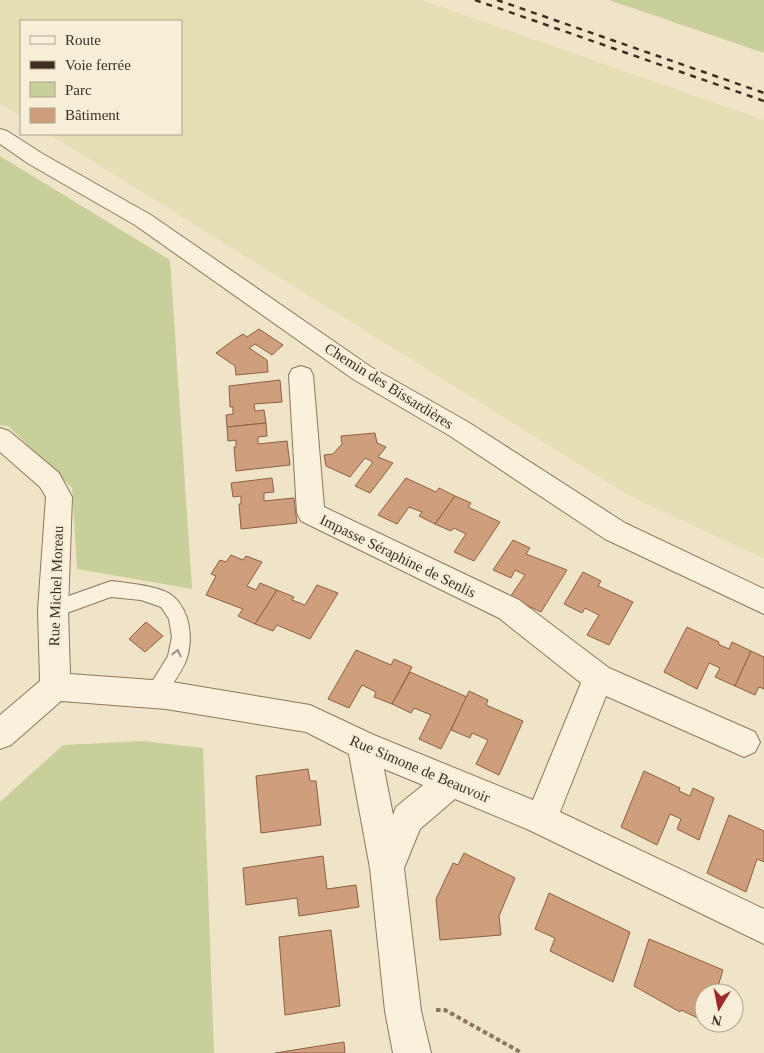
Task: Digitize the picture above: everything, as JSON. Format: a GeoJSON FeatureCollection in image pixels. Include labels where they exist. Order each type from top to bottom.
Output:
{"type":"FeatureCollection","features":[{"type":"Feature","properties":{"kind":"street","name":"Chemin des Bissardières"},"geometry":{"type":"LineString","coordinates":[[0,135],[36,159],[144,220],[362,374],[459,429],[615,531],[764,602]]}},
{"type":"Feature","properties":{"kind":"street","name":"Impasse Séraphine de Senlis"},"geometry":{"type":"LineString","coordinates":[[301,375],[311,513],[509,609],[598,678],[744,742]]}},
{"type":"Feature","properties":{"kind":"street","name":"Rue Michel Moreau"},"geometry":{"type":"LineString","coordinates":[[0,438],[50,480],[59,497],[53,610],[55,687]]}},
{"type":"Feature","properties":{"kind":"street"},"geometry":{"type":"LineString","coordinates":[[541,819],[598,678]]}},
{"type":"Feature","properties":{"kind":"street"},"geometry":{"type":"LineString","coordinates":[[0,735],[55,687]]}},
{"type":"Feature","properties":{"kind":"street","name":"Rue Simone de Beauvoir"},"geometry":{"type":"LineString","coordinates":[[55,687],[154,695],[224,704],[310,719],[362,745],[541,819],[764,927]]}},
{"type":"Feature","properties":{"kind":"street"},"geometry":{"type":"LineString","coordinates":[[362,745],[387,868],[403,1011],[412,1053]]}},
{"type":"Feature","properties":{"kind":"street"},"geometry":{"type":"LineString","coordinates":[[387,868],[408,818],[450,783]]}},
{"type":"Feature","properties":{"kind":"lane"},"geometry":{"type":"LineString","coordinates":[[53,610],[111,588],[141,592],[167,601],[178,617],[181,637],[177,658],[154,695]]}},
{"type":"Feature","properties":{"kind":"path"},"geometry":{"type":"LineString","coordinates":[[403,1011],[445,1010],[522,1053]]}},
{"type":"Feature","properties":{"kind":"shaded area"},"geometry":{"type":"Polygon","coordinates":[[[0,0],[422,0],[764,120],[764,559],[630,496],[51,135],[182,135],[182,20],[20,20],[20,116],[0,103],[0,0]]]}},
{"type":"Feature","properties":{"kind":"green space"},"geometry":{"type":"Polygon","coordinates":[[[609,0],[764,0],[764,53],[609,0]]]}},
{"type":"Feature","properties":{"kind":"green space"},"geometry":{"type":"Polygon","coordinates":[[[0,156],[170,260],[192,589],[77,569],[72,488],[8,426],[0,425],[0,156]]]}},
{"type":"Feature","properties":{"kind":"green space"},"geometry":{"type":"Polygon","coordinates":[[[143,741],[203,748],[214,1053],[0,1053],[0,802],[63,745],[143,741]]]}},
{"type":"Feature","properties":{"kind":"building"},"geometry":{"type":"Polygon","coordinates":[[[259,329],[283,345],[272,355],[255,344],[249,348],[267,360],[268,372],[236,375],[235,366],[216,353],[243,334],[247,337],[259,329]]]}},
{"type":"Feature","properties":{"kind":"building"},"geometry":{"type":"Polygon","coordinates":[[[280,380],[282,402],[254,404],[255,411],[264,410],[266,423],[227,427],[226,415],[233,414],[233,407],[230,407],[229,386],[280,380]]]}},
{"type":"Feature","properties":{"kind":"building"},"geometry":{"type":"Polygon","coordinates":[[[266,423],[267,436],[258,437],[258,444],[287,441],[290,465],[236,471],[234,447],[236,447],[236,440],[228,441],[227,427],[266,423]]]}},
{"type":"Feature","properties":{"kind":"building"},"geometry":{"type":"Polygon","coordinates":[[[375,433],[377,443],[386,447],[378,457],[393,463],[370,493],[355,486],[373,462],[365,458],[350,477],[326,466],[324,455],[333,454],[342,444],[341,436],[375,433]]]}},
{"type":"Feature","properties":{"kind":"building"},"geometry":{"type":"Polygon","coordinates":[[[272,478],[274,492],[264,493],[264,501],[294,498],[297,523],[241,529],[239,504],[241,504],[241,496],[233,497],[231,483],[272,478]]]}},
{"type":"Feature","properties":{"kind":"building"},"geometry":{"type":"Polygon","coordinates":[[[406,478],[436,492],[439,488],[455,496],[435,524],[419,516],[422,512],[409,507],[397,524],[378,515],[406,478]]]}},
{"type":"Feature","properties":{"kind":"building"},"geometry":{"type":"Polygon","coordinates":[[[455,496],[471,503],[468,507],[500,522],[474,561],[454,552],[466,534],[454,528],[451,531],[435,524],[455,496]]]}},
{"type":"Feature","properties":{"kind":"building"},"geometry":{"type":"Polygon","coordinates":[[[513,540],[530,548],[526,554],[567,570],[541,612],[510,597],[525,575],[515,570],[511,578],[493,570],[513,540]]]}},
{"type":"Feature","properties":{"kind":"building"},"geometry":{"type":"Polygon","coordinates":[[[231,555],[243,560],[246,556],[262,562],[247,586],[256,590],[260,583],[277,590],[255,624],[238,616],[243,609],[206,595],[216,576],[211,574],[220,560],[226,562],[231,555]]]}},
{"type":"Feature","properties":{"kind":"building"},"geometry":{"type":"Polygon","coordinates":[[[583,572],[601,581],[598,586],[633,602],[609,645],[587,635],[599,615],[585,608],[582,613],[564,604],[583,572]]]}},
{"type":"Feature","properties":{"kind":"building"},"geometry":{"type":"Polygon","coordinates":[[[317,585],[338,593],[310,639],[277,625],[273,631],[255,624],[277,590],[294,597],[292,600],[305,605],[317,585]]]}},
{"type":"Feature","properties":{"kind":"building"},"geometry":{"type":"Polygon","coordinates":[[[146,622],[163,636],[145,652],[129,639],[146,622]]]}},
{"type":"Feature","properties":{"kind":"building"},"geometry":{"type":"Polygon","coordinates":[[[687,627],[719,642],[718,644],[729,649],[732,642],[751,651],[735,686],[715,677],[720,668],[709,663],[697,689],[664,672],[687,627]]]}},
{"type":"Feature","properties":{"kind":"building"},"geometry":{"type":"Polygon","coordinates":[[[356,650],[391,665],[394,659],[412,667],[392,704],[374,697],[376,692],[362,685],[349,708],[328,699],[356,650]]]}},
{"type":"Feature","properties":{"kind":"building"},"geometry":{"type":"Polygon","coordinates":[[[751,651],[764,657],[764,689],[759,687],[755,695],[735,686],[751,651]]]}},
{"type":"Feature","properties":{"kind":"building"},"geometry":{"type":"Polygon","coordinates":[[[410,672],[467,697],[441,749],[419,739],[431,715],[414,708],[411,713],[392,704],[410,672]]]}},
{"type":"Feature","properties":{"kind":"building"},"geometry":{"type":"Polygon","coordinates":[[[469,691],[488,700],[486,705],[523,721],[499,775],[476,764],[488,740],[472,733],[470,738],[451,730],[469,691]]]}},
{"type":"Feature","properties":{"kind":"building"},"geometry":{"type":"Polygon","coordinates":[[[308,769],[310,781],[316,781],[321,825],[261,833],[256,776],[308,769]]]}},
{"type":"Feature","properties":{"kind":"building"},"geometry":{"type":"Polygon","coordinates":[[[644,771],[680,788],[679,791],[690,796],[693,788],[714,798],[699,840],[677,829],[681,819],[670,814],[657,845],[621,827],[644,771]]]}},
{"type":"Feature","properties":{"kind":"building"},"geometry":{"type":"Polygon","coordinates":[[[729,815],[764,831],[764,862],[757,859],[746,892],[707,873],[729,815]]]}},
{"type":"Feature","properties":{"kind":"building"},"geometry":{"type":"Polygon","coordinates":[[[464,853],[515,878],[499,916],[501,935],[440,940],[436,899],[453,863],[458,865],[464,853]]]}},
{"type":"Feature","properties":{"kind":"building"},"geometry":{"type":"Polygon","coordinates":[[[323,856],[327,889],[356,885],[359,907],[299,916],[297,898],[246,905],[243,868],[323,856]]]}},
{"type":"Feature","properties":{"kind":"building"},"geometry":{"type":"Polygon","coordinates":[[[549,893],[630,932],[613,982],[550,951],[555,938],[535,929],[549,893]]]}},
{"type":"Feature","properties":{"kind":"building"},"geometry":{"type":"Polygon","coordinates":[[[331,930],[340,1006],[285,1015],[279,937],[331,930]]]}},
{"type":"Feature","properties":{"kind":"building"},"geometry":{"type":"Polygon","coordinates":[[[649,939],[723,970],[719,983],[694,983],[694,1016],[681,1010],[680,1012],[634,986],[649,939]]]}},
{"type":"Feature","properties":{"kind":"building"},"geometry":{"type":"Polygon","coordinates":[[[344,1042],[345,1053],[275,1053],[344,1042]]]}},
{"type":"Feature","properties":{"kind":"railway"},"geometry":{"type":"LineString","coordinates":[[475,0],[764,101]]}},
{"type":"Feature","properties":{"kind":"railway"},"geometry":{"type":"LineString","coordinates":[[497,0],[764,93]]}}]}
